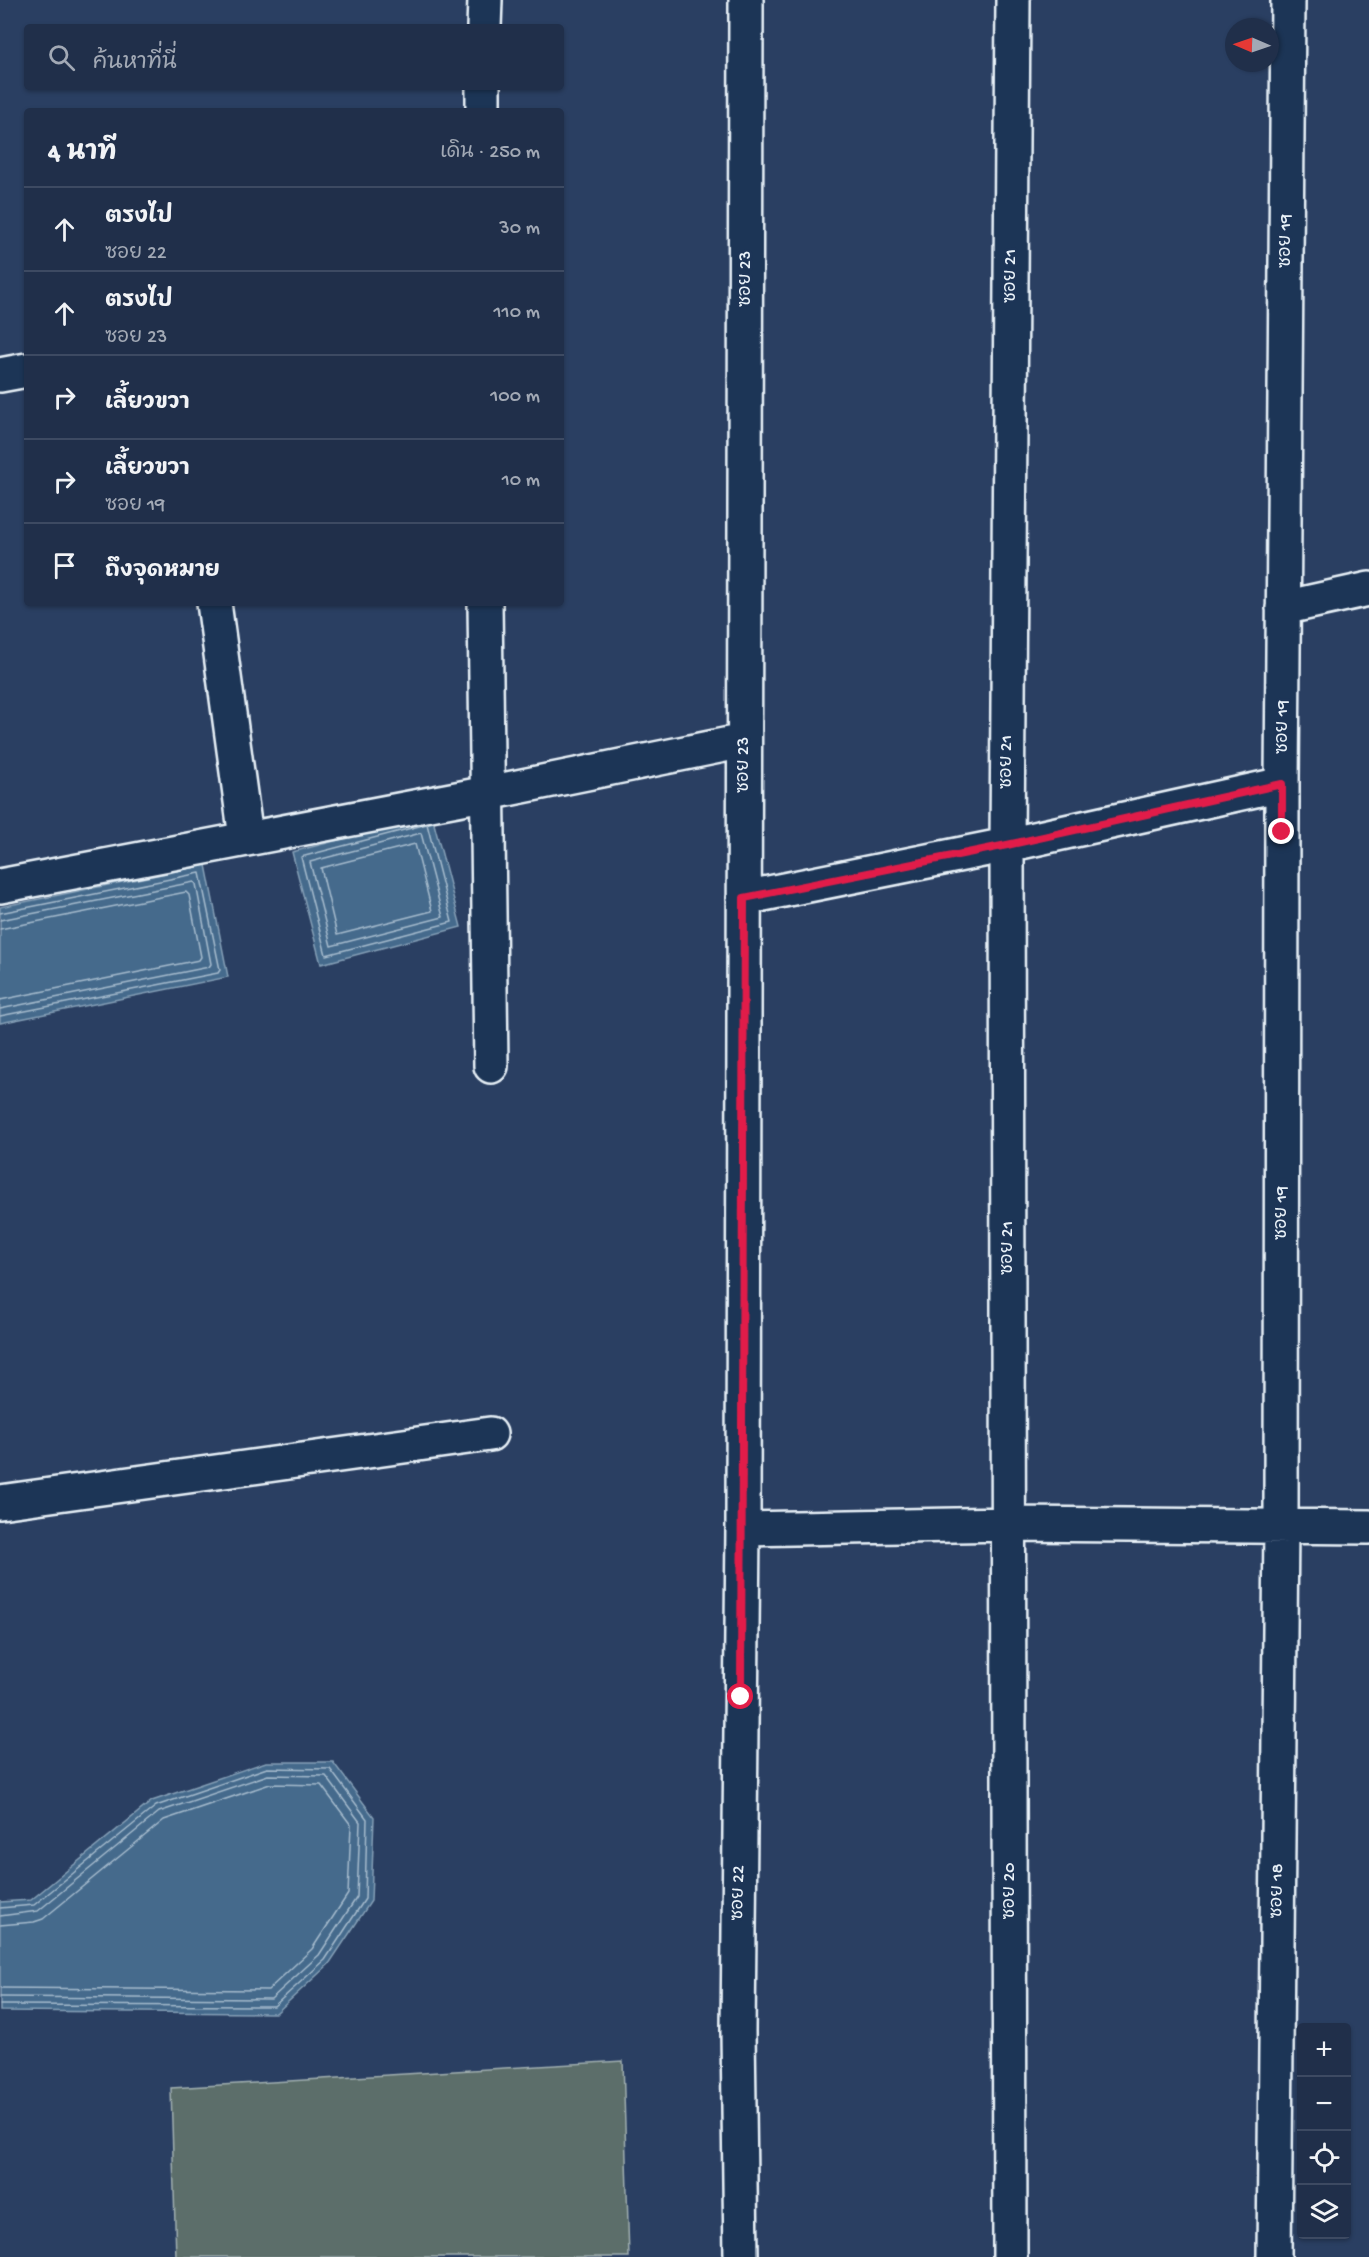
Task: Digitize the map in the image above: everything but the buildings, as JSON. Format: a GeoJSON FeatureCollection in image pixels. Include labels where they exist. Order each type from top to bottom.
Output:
{"type":"FeatureCollection","features":[{"type":"Feature","properties":{"kind":"street"},"geometry":{"type":"LineString","coordinates":[[484,0],[484,24]]}},
{"type":"Feature","properties":{"kind":"street","name":"ซอย 23"},"geometry":{"type":"LineString","coordinates":[[743,1529],[746,0]]}},
{"type":"Feature","properties":{"kind":"street","name":"ซอย 21"},"geometry":{"type":"LineString","coordinates":[[1009,1524],[1007,845],[1013,0]]}},
{"type":"Feature","properties":{"kind":"street","name":"ซอย 19"},"geometry":{"type":"LineString","coordinates":[[1281,1526],[1282,784],[1288,0]]}},
{"type":"Feature","properties":{"kind":"street"},"geometry":{"type":"LineString","coordinates":[[483,90],[483,108]]}},
{"type":"Feature","properties":{"kind":"street"},"geometry":{"type":"LineString","coordinates":[[0,375],[24,371]]}},
{"type":"Feature","properties":{"kind":"street"},"geometry":{"type":"LineString","coordinates":[[1283,608],[1369,589]]}},
{"type":"Feature","properties":{"kind":"street"},"geometry":{"type":"LineString","coordinates":[[214,606],[246,838]]}},
{"type":"Feature","properties":{"kind":"street"},"geometry":{"type":"LineString","coordinates":[[485,606],[491,1066]]}},
{"type":"Feature","properties":{"kind":"street"},"geometry":{"type":"LineString","coordinates":[[0,886],[488,793],[744,741]]}},
{"type":"Feature","properties":{"kind":"street"},"geometry":{"type":"LineString","coordinates":[[744,898],[1007,845],[1282,784]]}},
{"type":"Feature","properties":{"kind":"street"},"geometry":{"type":"LineString","coordinates":[[0,1502],[490,1434]]}},
{"type":"Feature","properties":{"kind":"street"},"geometry":{"type":"LineString","coordinates":[[743,1529],[1009,1524],[1369,1527]]}},
{"type":"Feature","properties":{"kind":"street","name":"ซอย 20"},"geometry":{"type":"LineString","coordinates":[[1009,1524],[1010,2257]]}},
{"type":"Feature","properties":{"kind":"street","name":"ซอย 18"},"geometry":{"type":"LineString","coordinates":[[1274,2257],[1281,1526]]}},
{"type":"Feature","properties":{"kind":"street","name":"ซอย 22"},"geometry":{"type":"LineString","coordinates":[[741,2257],[738,2031],[743,1529]]}},
{"type":"Feature","properties":{"kind":"shaded area"},"geometry":{"type":"Polygon","coordinates":[[[623,2061],[629,2257],[176,2257],[171,2088],[623,2061]]]}},
{"type":"Feature","properties":{"kind":"water"},"geometry":{"type":"Polygon","coordinates":[[[432,816],[461,927],[321,964],[292,852],[432,816]]]}},
{"type":"Feature","properties":{"kind":"water"},"geometry":{"type":"Polygon","coordinates":[[[206,865],[228,977],[0,1023],[0,907],[206,865]]]}},
{"type":"Feature","properties":{"kind":"water"},"geometry":{"type":"Polygon","coordinates":[[[266,1762],[333,1762],[374,1817],[371,1901],[329,1964],[276,2013],[0,2011],[0,1902],[31,1900],[152,1801],[266,1762]]]}},
{"type":"Feature","properties":{"kind":"route"},"geometry":{"type":"LineString","coordinates":[[741,1697],[744,898],[1007,845],[1282,784],[1282,832]]}}]}
